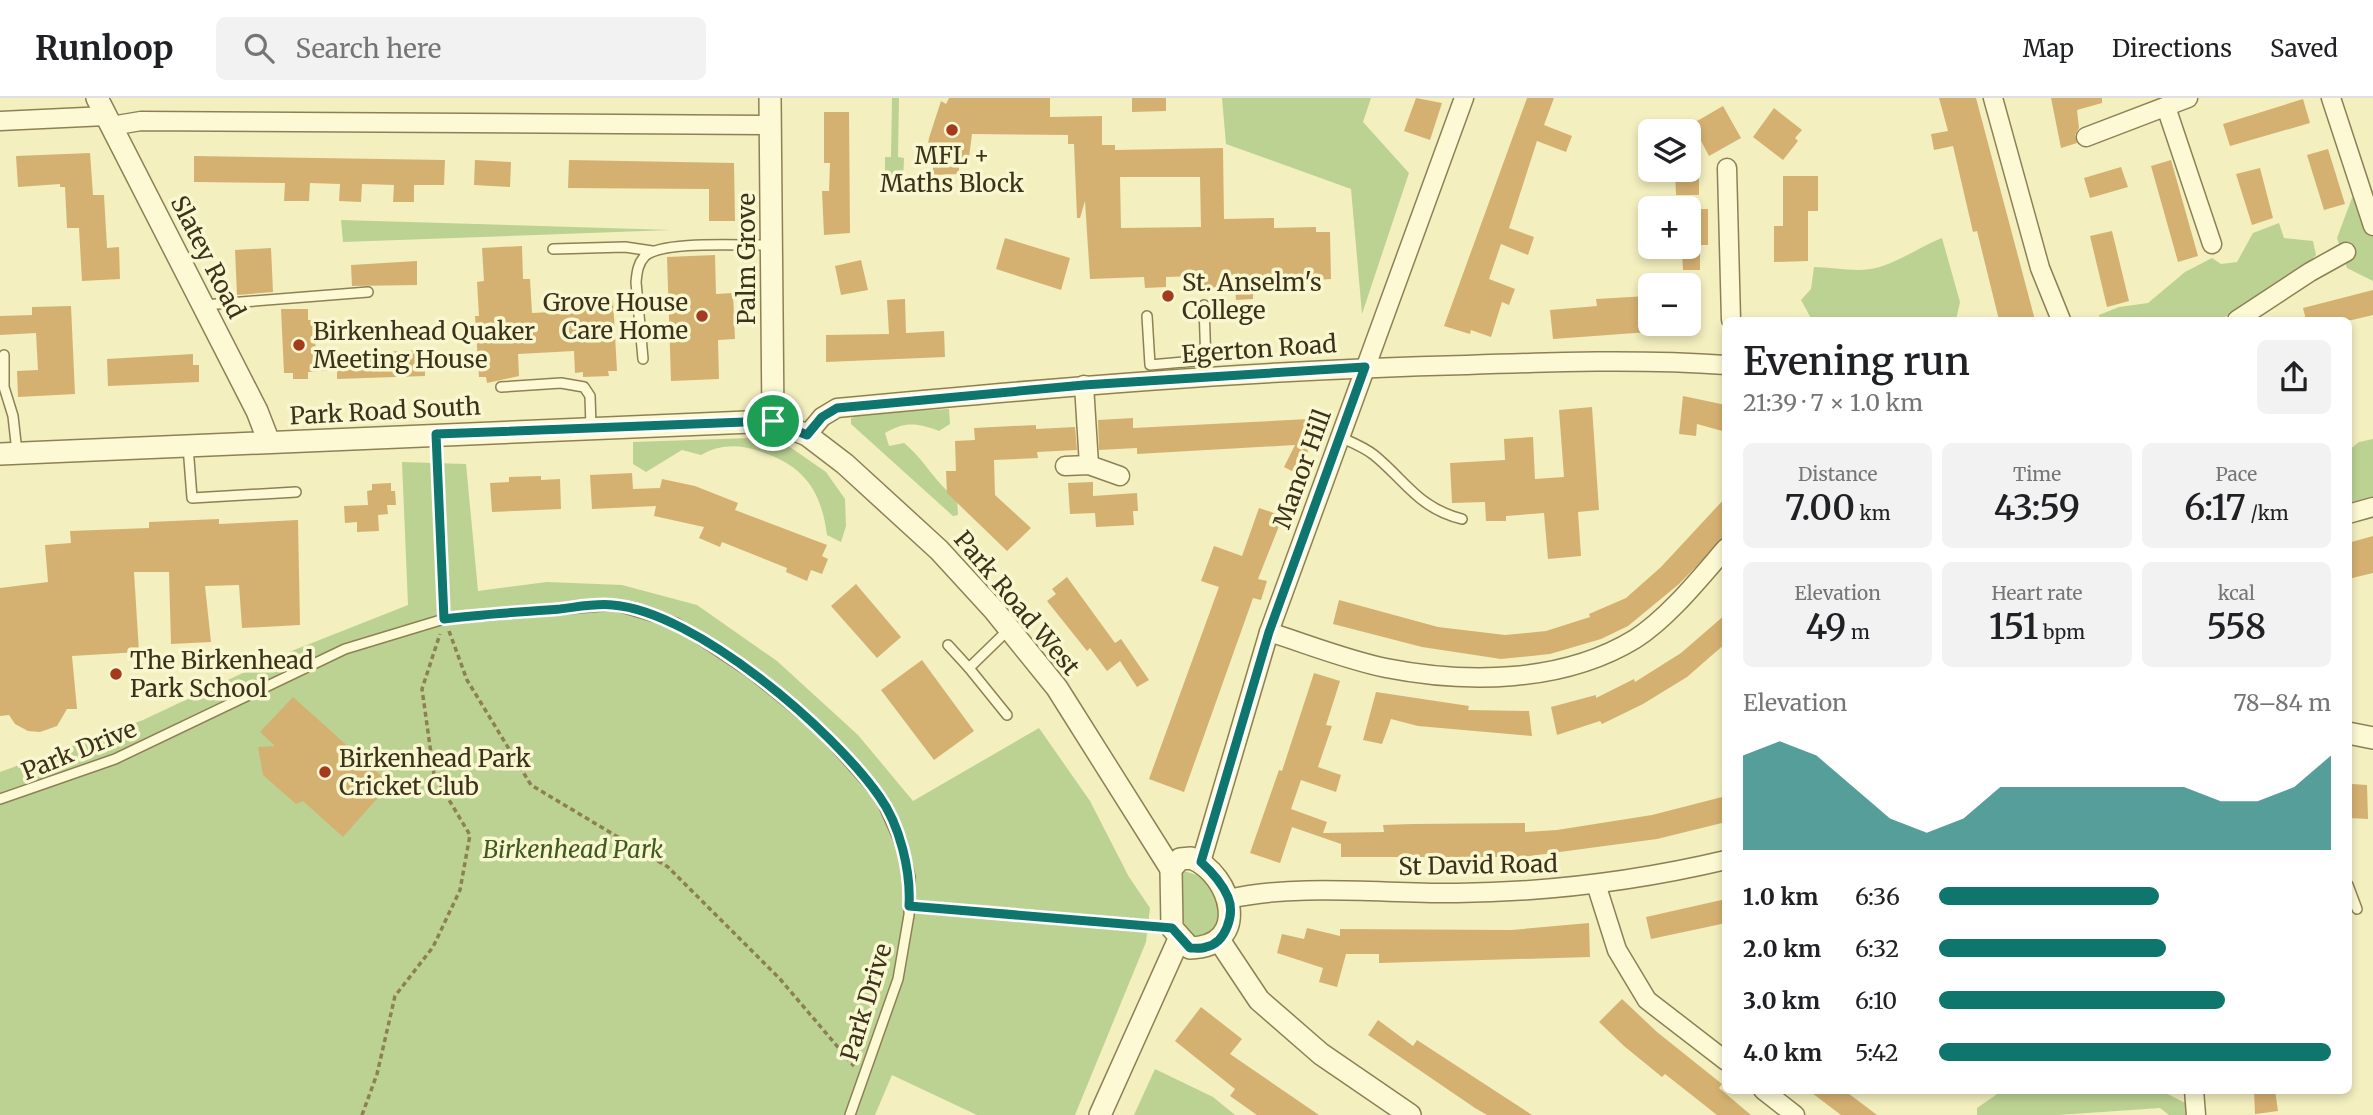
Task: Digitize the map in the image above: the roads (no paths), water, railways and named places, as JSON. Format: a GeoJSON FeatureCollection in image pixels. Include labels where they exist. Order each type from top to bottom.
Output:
{"type":"FeatureCollection","features":[{"type":"Feature","properties":{"kind":"street","name":"Palm Grove"},"geometry":{"type":"LineString","coordinates":[[770,98],[773,421]]}},
{"type":"Feature","properties":{"kind":"street","name":"Manor Hill"},"geometry":{"type":"LineString","coordinates":[[1201,862],[1269,632],[1464,98]]}},
{"type":"Feature","properties":{"kind":"street"},"geometry":{"type":"LineString","coordinates":[[1993,98],[2040,268],[2060,317]]}},
{"type":"Feature","properties":{"kind":"street"},"geometry":{"type":"LineString","coordinates":[[2086,137],[2188,98]]}},
{"type":"Feature","properties":{"kind":"street"},"geometry":{"type":"LineString","coordinates":[[2331,98],[2373,226]]}},
{"type":"Feature","properties":{"kind":"street"},"geometry":{"type":"LineString","coordinates":[[2166,107],[2212,244]]}},
{"type":"Feature","properties":{"kind":"street"},"geometry":{"type":"LineString","coordinates":[[0,121],[105,113],[141,121],[771,125]]}},
{"type":"Feature","properties":{"kind":"street","name":"Slatey Road"},"geometry":{"type":"LineString","coordinates":[[105,113],[257,411],[269,442]]}},
{"type":"Feature","properties":{"kind":"street"},"geometry":{"type":"LineString","coordinates":[[1727,168],[1731,317]]}},
{"type":"Feature","properties":{"kind":"street"},"geometry":{"type":"LineString","coordinates":[[2241,317],[2346,252]]}},
{"type":"Feature","properties":{"kind":"street","name":"Egerton Road"},"geometry":{"type":"LineString","coordinates":[[807,435],[822,417],[837,408],[1084,385],[1207,369],[1657,360],[1722,365]]}},
{"type":"Feature","properties":{"kind":"street"},"geometry":{"type":"LineString","coordinates":[[1084,385],[1089,465]]}},
{"type":"Feature","properties":{"kind":"street","name":"Park Road South"},"geometry":{"type":"LineString","coordinates":[[8,454],[773,421]]}},
{"type":"Feature","properties":{"kind":"street","name":"Park Road West"},"geometry":{"type":"LineString","coordinates":[[773,421],[807,435],[845,464],[939,550],[1009,628],[1057,688],[1171,869]]}},
{"type":"Feature","properties":{"kind":"street"},"geometry":{"type":"LineString","coordinates":[[1065,466],[1089,465],[1120,476]]}},
{"type":"Feature","properties":{"kind":"street"},"geometry":{"type":"LineString","coordinates":[[2352,513],[2373,507]]}},
{"type":"Feature","properties":{"kind":"street"},"geometry":{"type":"LineString","coordinates":[[1269,632],[1386,668],[1476,679],[1564,669],[1636,639],[1687,592],[1722,553]]}},
{"type":"Feature","properties":{"kind":"street"},"geometry":{"type":"LineString","coordinates":[[2352,734],[2373,738]]}},
{"type":"Feature","properties":{"kind":"street"},"geometry":{"type":"LineString","coordinates":[[1100,1115],[1175,934],[1171,869],[1180,859],[1191,858],[1201,862],[1214,875],[1229,899],[1230,916],[1219,940],[1208,947],[1190,948],[1175,934]]}},
{"type":"Feature","properties":{"kind":"street","name":"St David Road"},"geometry":{"type":"LineString","coordinates":[[1229,899],[1339,892],[1541,890],[1595,884],[1722,861]]}},
{"type":"Feature","properties":{"kind":"street"},"geometry":{"type":"LineString","coordinates":[[1595,884],[1617,950],[1647,1000],[1722,1058]]}},
{"type":"Feature","properties":{"kind":"street"},"geometry":{"type":"LineString","coordinates":[[1219,940],[1259,1000],[1321,1054],[1410,1115]]}},
{"type":"Feature","properties":{"kind":"street"},"geometry":{"type":"LineString","coordinates":[[1768,1094],[1795,1115]]}},
{"type":"Feature","properties":{"kind":"street"},"geometry":{"type":"LineString","coordinates":[[2194,1094],[2196,1115]]}},
{"type":"Feature","properties":{"kind":"lane"},"geometry":{"type":"LineString","coordinates":[[552,249],[625,247],[652,251],[665,248],[773,245]]}},
{"type":"Feature","properties":{"kind":"lane"},"geometry":{"type":"LineString","coordinates":[[643,359],[637,269],[643,258],[652,251]]}},
{"type":"Feature","properties":{"kind":"lane"},"geometry":{"type":"LineString","coordinates":[[203,305],[368,292]]}},
{"type":"Feature","properties":{"kind":"lane"},"geometry":{"type":"LineString","coordinates":[[1147,316],[1150,365],[1207,369],[1204,305]]}},
{"type":"Feature","properties":{"kind":"lane"},"geometry":{"type":"LineString","coordinates":[[4,355],[4,387],[13,416],[8,454]]}},
{"type":"Feature","properties":{"kind":"lane"},"geometry":{"type":"LineString","coordinates":[[501,387],[561,383],[584,387],[590,396],[591,428]]}},
{"type":"Feature","properties":{"kind":"lane"},"geometry":{"type":"LineString","coordinates":[[436,434],[444,619]]}},
{"type":"Feature","properties":{"kind":"lane"},"geometry":{"type":"LineString","coordinates":[[1339,437],[1372,453],[1423,503],[1442,514],[1461,519]]}},
{"type":"Feature","properties":{"kind":"lane"},"geometry":{"type":"LineString","coordinates":[[188,446],[192,498],[296,492]]}},
{"type":"Feature","properties":{"kind":"lane","name":"Park Drive"},"geometry":{"type":"LineString","coordinates":[[0,799],[115,759],[345,649],[444,619],[614,605],[676,623],[751,673],[819,728],[880,797],[903,849],[910,877],[909,906],[898,979],[850,1115]]}},
{"type":"Feature","properties":{"kind":"lane"},"geometry":{"type":"LineString","coordinates":[[970,668],[1009,628]]}},
{"type":"Feature","properties":{"kind":"lane"},"geometry":{"type":"LineString","coordinates":[[948,645],[1007,715]]}},
{"type":"Feature","properties":{"kind":"lane"},"geometry":{"type":"LineString","coordinates":[[2352,896],[2357,909]]}},
{"type":"Feature","properties":{"kind":"place","name":"MFL + Maths Block"},"geometry":{"type":"Point","coordinates":[952,130]}},
{"type":"Feature","properties":{"kind":"place","name":"St. Anselm's College"},"geometry":{"type":"Point","coordinates":[1168,296]}},
{"type":"Feature","properties":{"kind":"place","name":"Grove House Care Home"},"geometry":{"type":"Point","coordinates":[702,316]}},
{"type":"Feature","properties":{"kind":"place","name":"Birkenhead Quaker Meeting House"},"geometry":{"type":"Point","coordinates":[299,345]}},
{"type":"Feature","properties":{"kind":"place","name":"The Birkenhead Park School"},"geometry":{"type":"Point","coordinates":[116,674]}},
{"type":"Feature","properties":{"kind":"place","name":"Birkenhead Park Cricket Club"},"geometry":{"type":"Point","coordinates":[325,772]}},
{"type":"Feature","properties":{"kind":"park label","name":"Birkenhead Park"},"geometry":{"type":"Point","coordinates":[573,849]}}]}
